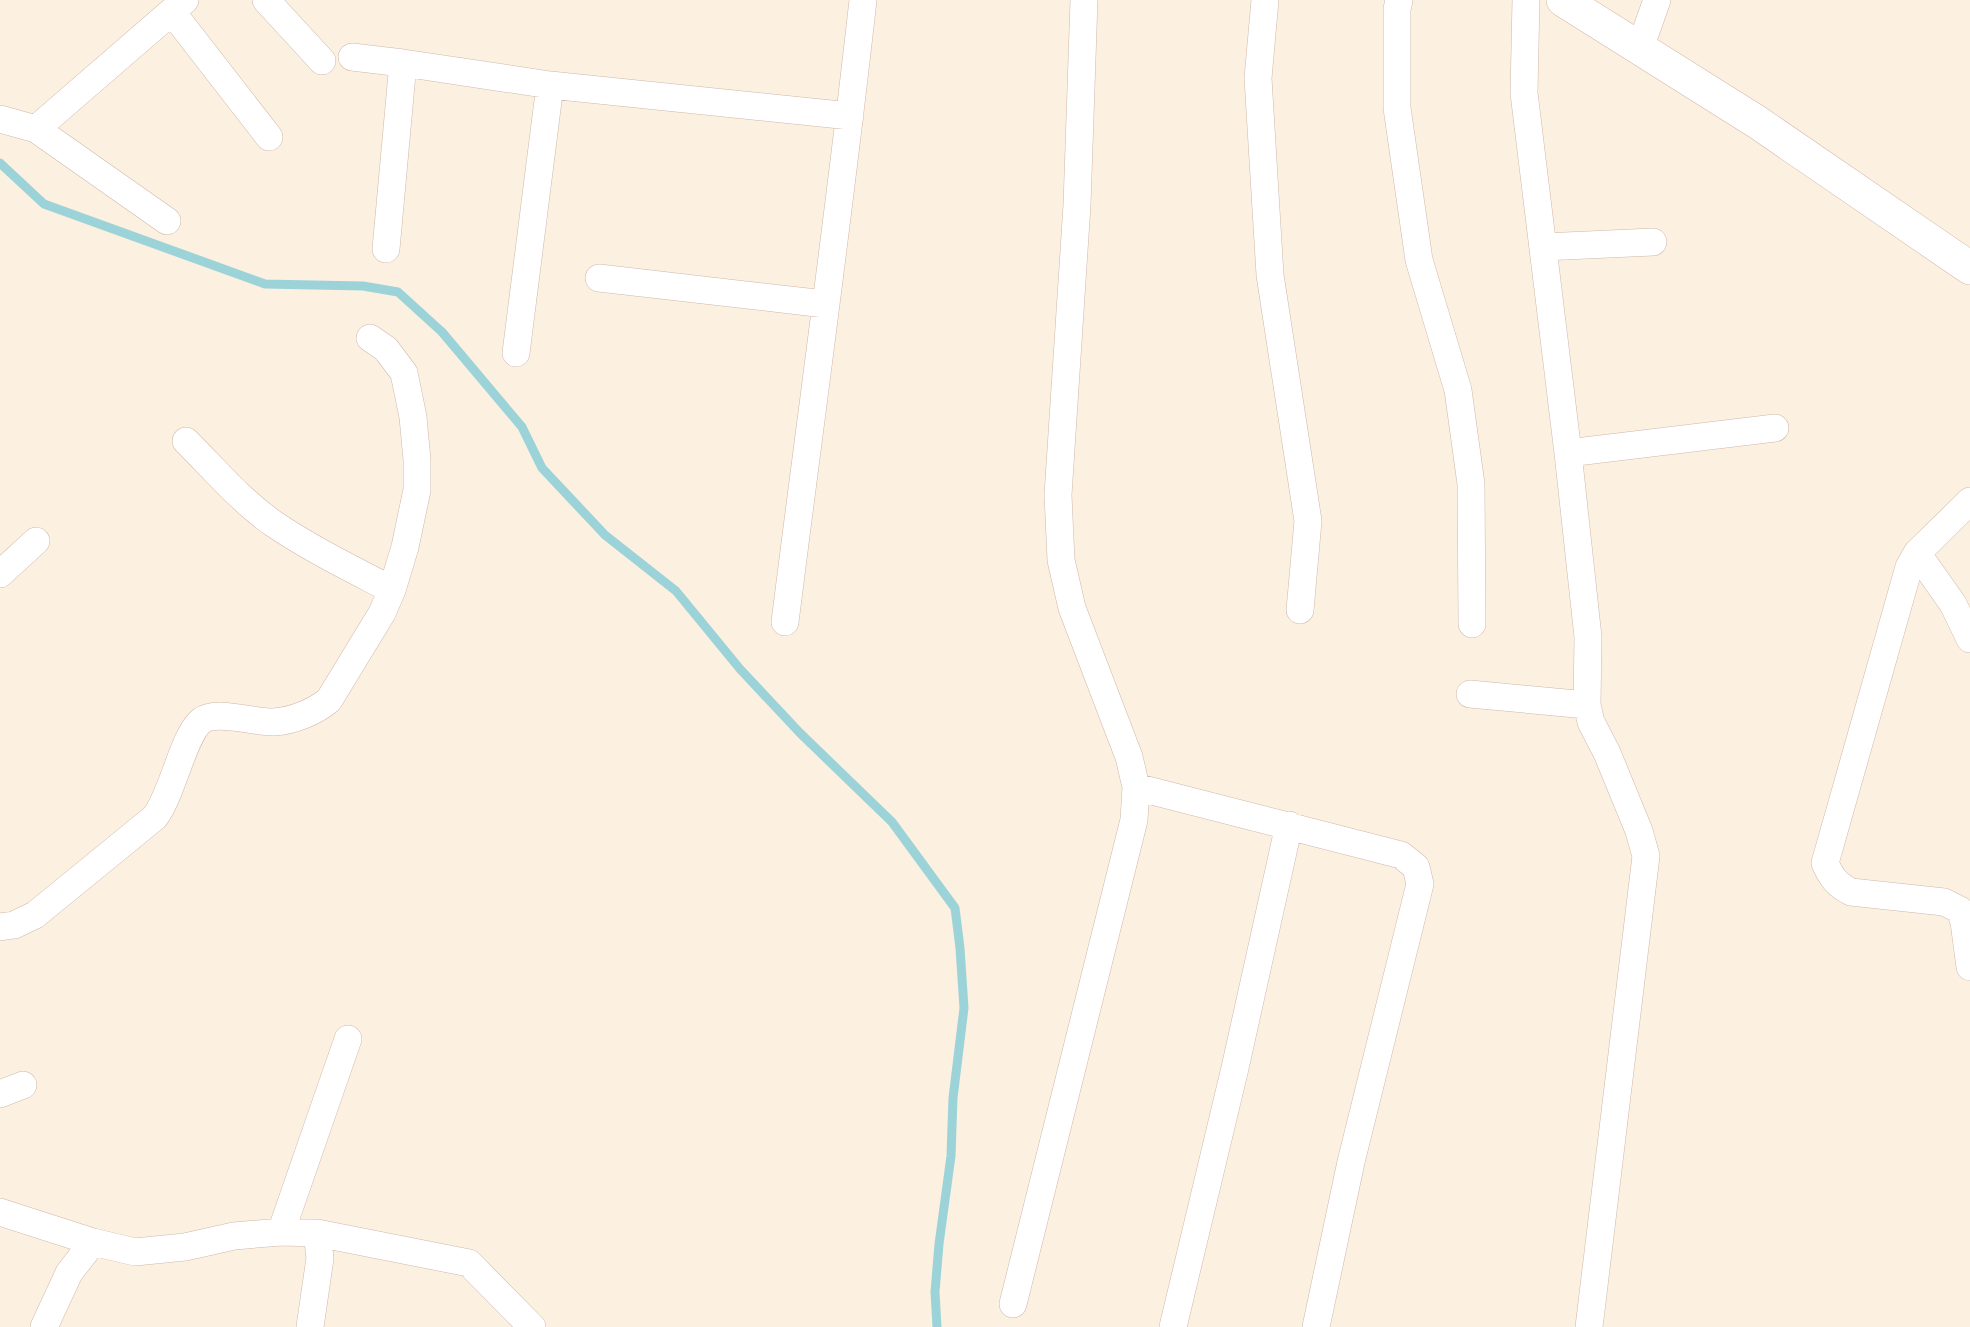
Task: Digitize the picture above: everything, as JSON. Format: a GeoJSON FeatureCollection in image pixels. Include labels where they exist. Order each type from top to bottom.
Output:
{"type":"FeatureCollection","features":[{"type":"Feature","properties":{"kind":"street"},"geometry":{"type":"LineString","coordinates":[[266,0],[321,61]]}},
{"type":"Feature","properties":{"kind":"street"},"geometry":{"type":"LineString","coordinates":[[785,622],[863,0]]}},
{"type":"Feature","properties":{"kind":"street"},"geometry":{"type":"LineString","coordinates":[[1013,1304],[1134,820],[1136,787],[1130,757],[1072,608],[1061,560],[1058,495],[1077,205],[1084,0]]}},
{"type":"Feature","properties":{"kind":"street"},"geometry":{"type":"LineString","coordinates":[[1265,0],[1258,78],[1269,274],[1308,521],[1300,610]]}},
{"type":"Feature","properties":{"kind":"street"},"geometry":{"type":"LineString","coordinates":[[1399,0],[1397,9],[1397,108],[1419,260],[1458,390],[1471,484],[1472,624]]}},
{"type":"Feature","properties":{"kind":"street"},"geometry":{"type":"LineString","coordinates":[[1526,0],[1524,93],[1568,453],[1587,638],[1587,705],[1591,722],[1607,753],[1639,831],[1646,856],[1589,1327]]}},
{"type":"Feature","properties":{"kind":"street"},"geometry":{"type":"LineString","coordinates":[[1563,0],[1757,122],[1970,268]]}},
{"type":"Feature","properties":{"kind":"street"},"geometry":{"type":"LineString","coordinates":[[1640,48],[1657,0]]}},
{"type":"Feature","properties":{"kind":"street"},"geometry":{"type":"LineString","coordinates":[[36,129],[179,6],[269,137]]}},
{"type":"Feature","properties":{"kind":"street"},"geometry":{"type":"LineString","coordinates":[[352,57],[550,85],[850,116]]}},
{"type":"Feature","properties":{"kind":"street"},"geometry":{"type":"LineString","coordinates":[[386,249],[403,63]]}},
{"type":"Feature","properties":{"kind":"street"},"geometry":{"type":"LineString","coordinates":[[516,353],[550,85]]}},
{"type":"Feature","properties":{"kind":"street"},"geometry":{"type":"LineString","coordinates":[[0,119],[36,129],[167,221]]}},
{"type":"Feature","properties":{"kind":"street"},"geometry":{"type":"LineString","coordinates":[[1543,247],[1653,242]]}},
{"type":"Feature","properties":{"kind":"street"},"geometry":{"type":"LineString","coordinates":[[599,278],[825,304]]}},
{"type":"Feature","properties":{"kind":"street"},"geometry":{"type":"LineString","coordinates":[[0,927],[14,925],[35,915],[155,817],[165,804],[193,730],[202,720],[214,716],[272,722],[284,721],[320,707],[329,700],[382,613],[392,590],[405,547],[417,489],[413,417],[404,373],[386,349],[370,338]]}},
{"type":"Feature","properties":{"kind":"street"},"geometry":{"type":"LineString","coordinates":[[1568,453],[1775,428]]}},
{"type":"Feature","properties":{"kind":"street"},"geometry":{"type":"LineString","coordinates":[[186,441],[242,497],[273,523],[392,590]]}},
{"type":"Feature","properties":{"kind":"street"},"geometry":{"type":"LineString","coordinates":[[1970,501],[1917,553],[1905,580],[1825,863],[1830,875],[1839,886],[1851,892],[1944,902],[1960,910],[1964,922],[1970,967]]}},
{"type":"Feature","properties":{"kind":"street"},"geometry":{"type":"LineString","coordinates":[[0,574],[36,541]]}},
{"type":"Feature","properties":{"kind":"street"},"geometry":{"type":"LineString","coordinates":[[1917,553],[1953,604],[1970,639]]}},
{"type":"Feature","properties":{"kind":"street"},"geometry":{"type":"LineString","coordinates":[[1470,694],[1587,705]]}},
{"type":"Feature","properties":{"kind":"street"},"geometry":{"type":"LineString","coordinates":[[1136,787],[1401,855],[1416,867],[1420,884],[1351,1162],[1316,1327]]}},
{"type":"Feature","properties":{"kind":"street"},"geometry":{"type":"LineString","coordinates":[[1173,1327],[1235,1068],[1289,825]]}},
{"type":"Feature","properties":{"kind":"street"},"geometry":{"type":"LineString","coordinates":[[281,1232],[348,1039]]}},
{"type":"Feature","properties":{"kind":"street"},"geometry":{"type":"LineString","coordinates":[[0,1212],[93,1242],[135,1252],[185,1247],[234,1236],[281,1232],[317,1233],[469,1263],[532,1327]]}},
{"type":"Feature","properties":{"kind":"street"},"geometry":{"type":"LineString","coordinates":[[310,1327],[320,1258],[317,1233]]}},
{"type":"Feature","properties":{"kind":"street"},"geometry":{"type":"LineString","coordinates":[[44,1327],[69,1273],[93,1242]]}},
{"type":"Feature","properties":{"kind":"waterway"},"geometry":{"type":"LineString","coordinates":[[0,163],[44,204],[265,284],[363,286],[398,292],[442,332],[522,427],[542,468],[605,535],[676,591],[740,669],[800,733],[892,822],[955,908],[960,948],[964,1008],[953,1098],[951,1156],[939,1244],[935,1292],[937,1327]]}}]}
